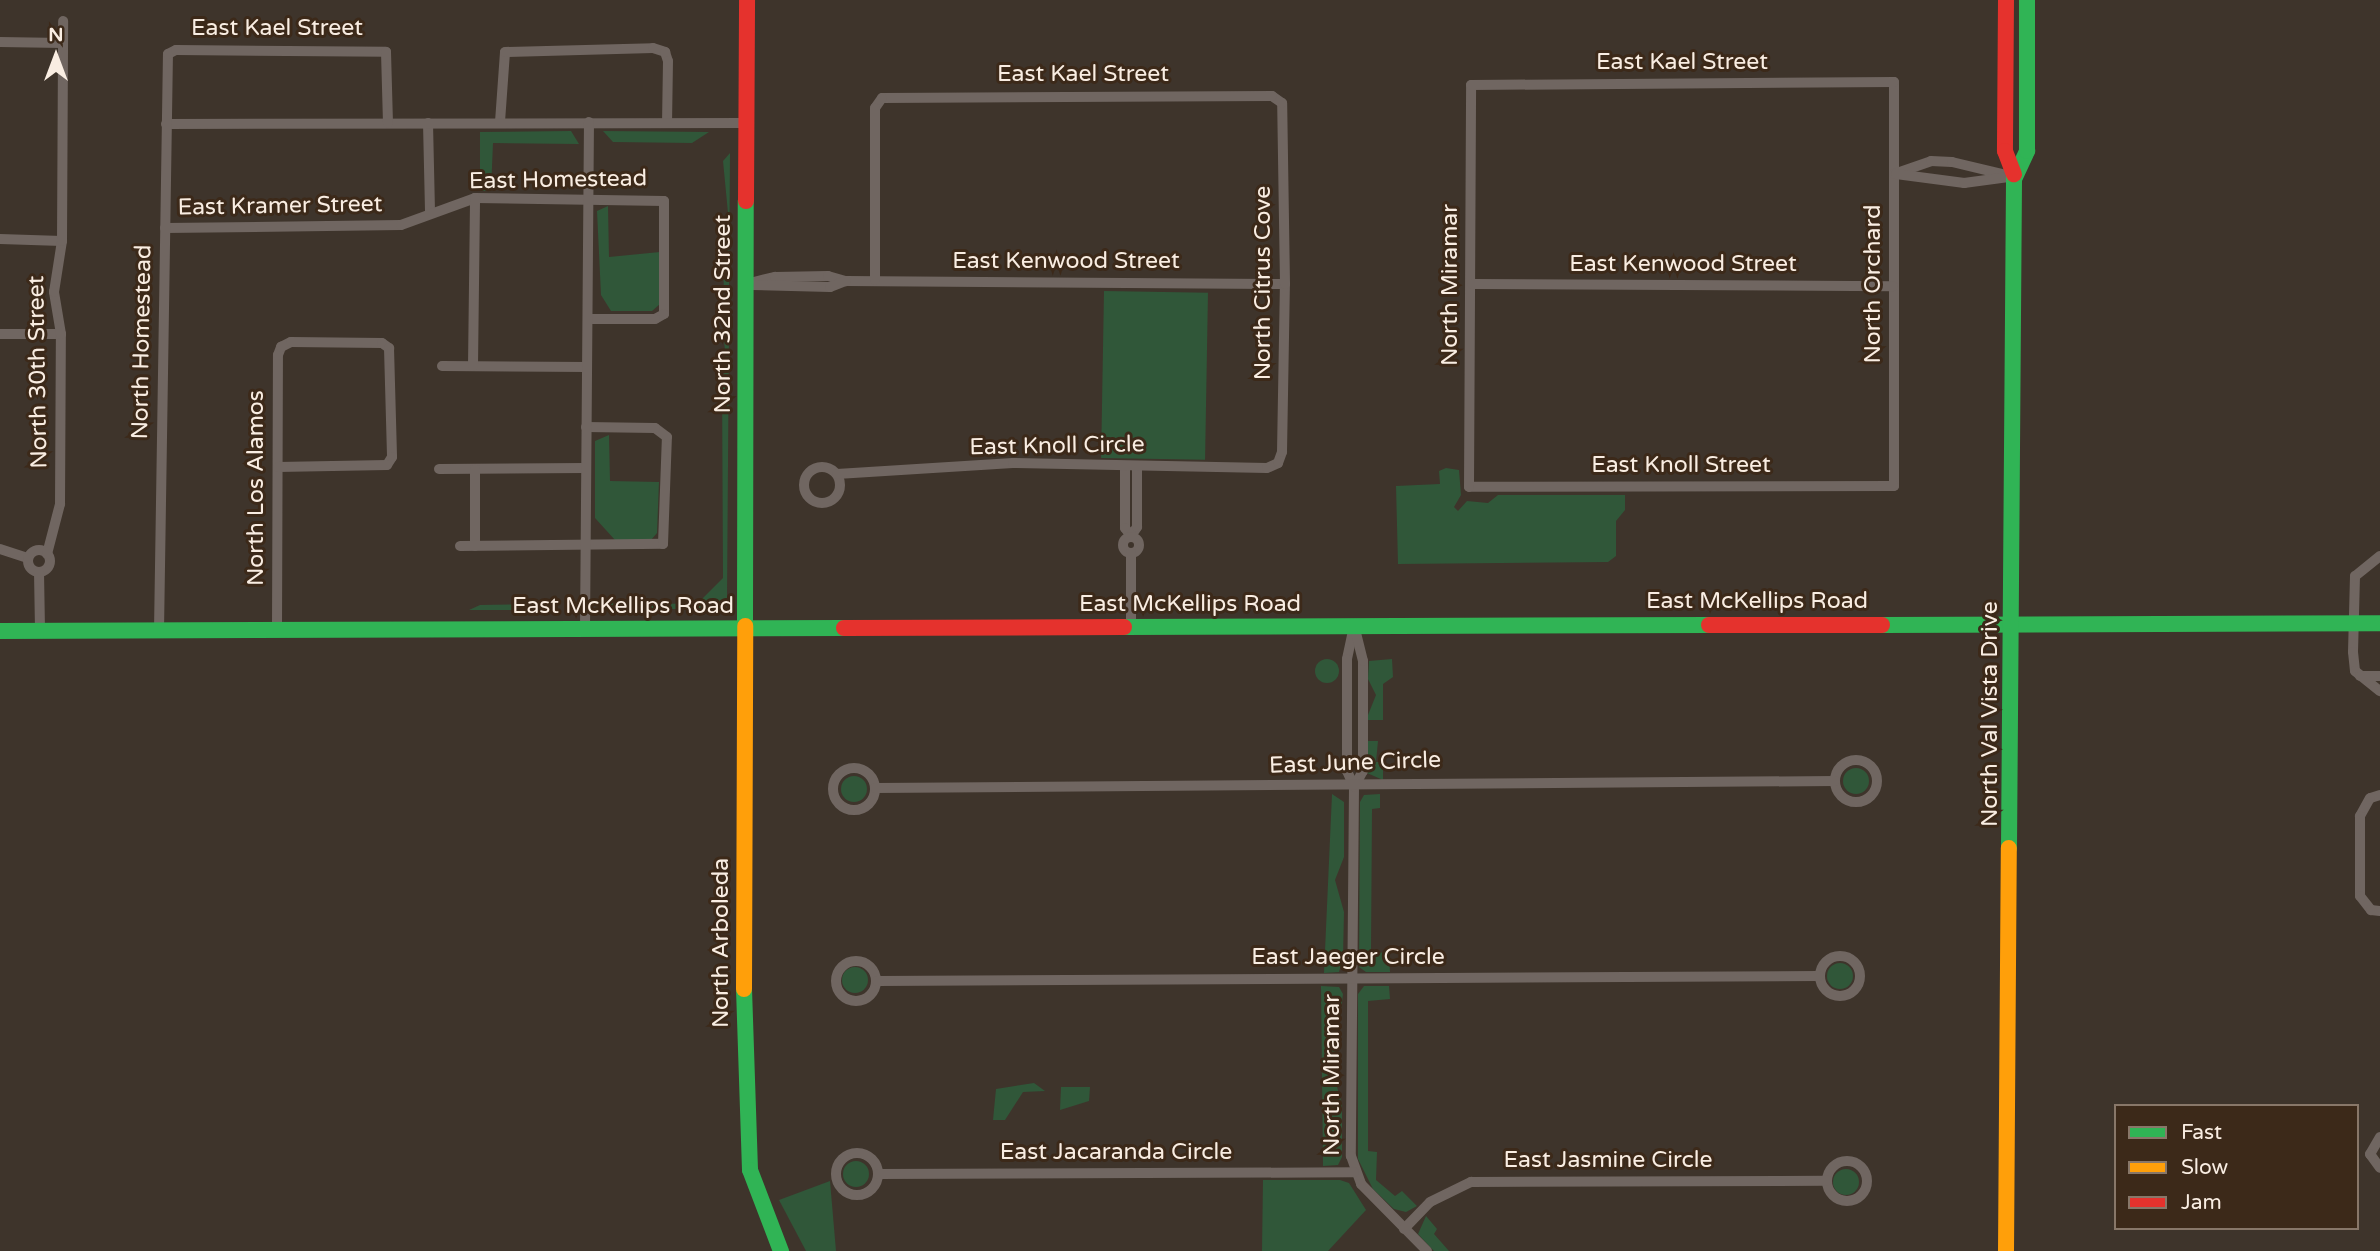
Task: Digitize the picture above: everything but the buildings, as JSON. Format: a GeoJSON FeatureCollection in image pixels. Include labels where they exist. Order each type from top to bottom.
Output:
{"type":"FeatureCollection","features":[{"type":"Feature","properties":{"kind":"main road","name":"North 32nd Street"},"geometry":{"type":"LineString","coordinates":[[743,629],[747,0]]}},
{"type":"Feature","properties":{"kind":"main road","name":"North Val Vista Drive"},"geometry":{"type":"LineString","coordinates":[[2006,0],[2005,151],[2015,177],[2006,1251]]}},
{"type":"Feature","properties":{"kind":"main road","name":"North Val Vista Drive"},"geometry":{"type":"LineString","coordinates":[[2015,177],[2027,151],[2027,0]]}},
{"type":"Feature","properties":{"kind":"main road","name":"East McKellips Road"},"geometry":{"type":"LineString","coordinates":[[0,631],[2013,622],[2380,623]]}},
{"type":"Feature","properties":{"kind":"main road","name":"North Arboleda"},"geometry":{"type":"LineString","coordinates":[[743,629],[745,1140],[781,1251]]}},
{"type":"Feature","properties":{"kind":"street","name":"North 30th Street"},"geometry":{"type":"LineString","coordinates":[[47,554],[60,504],[61,334],[54,292],[62,241],[64,21]]}},
{"type":"Feature","properties":{"kind":"street"},"geometry":{"type":"LineString","coordinates":[[0,42],[63,43]]}},
{"type":"Feature","properties":{"kind":"street"},"geometry":{"type":"LineString","coordinates":[[500,122],[505,52],[653,48],[665,52],[668,61],[667,123]]}},
{"type":"Feature","properties":{"kind":"street","name":"East Kael Street"},"geometry":{"type":"LineString","coordinates":[[169,54],[176,50],[386,52],[388,123]]}},
{"type":"Feature","properties":{"kind":"street","name":"North Homestead"},"geometry":{"type":"LineString","coordinates":[[159,631],[169,54]]}},
{"type":"Feature","properties":{"kind":"street","name":"East Kael Street"},"geometry":{"type":"LineString","coordinates":[[1471,85],[1894,82]]}},
{"type":"Feature","properties":{"kind":"street","name":"North Orchard"},"geometry":{"type":"LineString","coordinates":[[1894,82],[1894,486]]}},
{"type":"Feature","properties":{"kind":"street","name":"North Miramar"},"geometry":{"type":"LineString","coordinates":[[1469,486],[1471,85]]}},
{"type":"Feature","properties":{"kind":"street","name":"East Kael Street"},"geometry":{"type":"LineString","coordinates":[[875,280],[875,108],[882,98],[1272,96],[1282,103]]}},
{"type":"Feature","properties":{"kind":"street","name":"North Citrus Cove"},"geometry":{"type":"LineString","coordinates":[[1278,463],[1285,284],[1282,103]]}},
{"type":"Feature","properties":{"kind":"street"},"geometry":{"type":"LineString","coordinates":[[428,122],[430,212]]}},
{"type":"Feature","properties":{"kind":"street"},"geometry":{"type":"LineString","coordinates":[[585,629],[589,122]]}},
{"type":"Feature","properties":{"kind":"street"},"geometry":{"type":"LineString","coordinates":[[166,124],[746,122]]}},
{"type":"Feature","properties":{"kind":"street"},"geometry":{"type":"LineString","coordinates":[[1894,173],[1942,162],[1969,163],[2015,177]]}},
{"type":"Feature","properties":{"kind":"street"},"geometry":{"type":"LineString","coordinates":[[1894,173],[1965,183],[2015,177]]}},
{"type":"Feature","properties":{"kind":"street"},"geometry":{"type":"LineString","coordinates":[[473,366],[475,198]]}},
{"type":"Feature","properties":{"kind":"street","name":"East Homestead"},"geometry":{"type":"LineString","coordinates":[[430,212],[475,198],[664,201],[667,276],[664,314],[655,320],[588,319]]}},
{"type":"Feature","properties":{"kind":"street","name":"East Kramer Street"},"geometry":{"type":"LineString","coordinates":[[165,228],[369,227],[401,225],[430,212]]}},
{"type":"Feature","properties":{"kind":"street"},"geometry":{"type":"LineString","coordinates":[[0,239],[62,241]]}},
{"type":"Feature","properties":{"kind":"street","name":"East Kenwood Street"},"geometry":{"type":"LineString","coordinates":[[746,284],[775,277],[846,281],[1285,284]]}},
{"type":"Feature","properties":{"kind":"street","name":"East Kenwood Street"},"geometry":{"type":"LineString","coordinates":[[1472,284],[1894,286]]}},
{"type":"Feature","properties":{"kind":"street"},"geometry":{"type":"LineString","coordinates":[[0,334],[61,334]]}},
{"type":"Feature","properties":{"kind":"street","name":"North Los Alamos"},"geometry":{"type":"LineString","coordinates":[[277,630],[278,467],[281,347],[291,342],[382,343],[389,348],[392,457],[387,465],[278,467]]}},
{"type":"Feature","properties":{"kind":"street"},"geometry":{"type":"LineString","coordinates":[[442,366],[587,367]]}},
{"type":"Feature","properties":{"kind":"street"},"geometry":{"type":"LineString","coordinates":[[460,546],[585,547],[663,544],[667,437],[661,430],[586,427]]}},
{"type":"Feature","properties":{"kind":"street","name":"East Knoll Circle"},"geometry":{"type":"LineString","coordinates":[[836,474],[1013,463],[1267,468],[1278,463]]}},
{"type":"Feature","properties":{"kind":"street"},"geometry":{"type":"LineString","coordinates":[[1125,466],[1125,528],[1131,536]]}},
{"type":"Feature","properties":{"kind":"street"},"geometry":{"type":"LineString","coordinates":[[1130,626],[1130,553],[1122,544],[1137,527],[1138,466]]}},
{"type":"Feature","properties":{"kind":"street"},"geometry":{"type":"LineString","coordinates":[[439,469],[585,468]]}},
{"type":"Feature","properties":{"kind":"street"},"geometry":{"type":"LineString","coordinates":[[475,469],[475,546]]}},
{"type":"Feature","properties":{"kind":"street","name":"East Knoll Street"},"geometry":{"type":"LineString","coordinates":[[1469,486],[1894,486]]}},
{"type":"Feature","properties":{"kind":"street"},"geometry":{"type":"LineString","coordinates":[[0,549],[28,558]]}},
{"type":"Feature","properties":{"kind":"street"},"geometry":{"type":"LineString","coordinates":[[28,558],[38,550],[47,554],[50,564],[39,572]]}},
{"type":"Feature","properties":{"kind":"street"},"geometry":{"type":"LineString","coordinates":[[2380,556],[2355,576],[2354,623],[2355,671],[2380,691]]}},
{"type":"Feature","properties":{"kind":"street"},"geometry":{"type":"LineString","coordinates":[[28,558],[30,568],[39,572]]}},
{"type":"Feature","properties":{"kind":"street"},"geometry":{"type":"LineString","coordinates":[[2369,564],[2380,571]]}},
{"type":"Feature","properties":{"kind":"street"},"geometry":{"type":"LineString","coordinates":[[39,572],[40,631]]}},
{"type":"Feature","properties":{"kind":"street","name":"North Miramar"},"geometry":{"type":"LineString","coordinates":[[1354,626],[1347,701],[1347,771],[1354,787],[1354,1172],[1427,1251]]}},
{"type":"Feature","properties":{"kind":"street"},"geometry":{"type":"LineString","coordinates":[[2360,676],[2380,676]]}},
{"type":"Feature","properties":{"kind":"street"},"geometry":{"type":"LineString","coordinates":[[852,768],[870,775],[876,788],[869,805],[856,810],[843,807],[833,790],[840,773],[852,768]]}},
{"type":"Feature","properties":{"kind":"street","name":"East June Circle"},"geometry":{"type":"LineString","coordinates":[[876,788],[1354,787],[1835,781]]}},
{"type":"Feature","properties":{"kind":"street"},"geometry":{"type":"LineString","coordinates":[[2380,795],[2365,803],[2360,816],[2360,896],[2367,907],[2380,911]]}},
{"type":"Feature","properties":{"kind":"street","name":"East Jaeger Circle"},"geometry":{"type":"LineString","coordinates":[[877,981],[1819,976]]}},
{"type":"Feature","properties":{"kind":"street"},"geometry":{"type":"LineString","coordinates":[[2380,1137],[2370,1154],[2380,1168]]}},
{"type":"Feature","properties":{"kind":"street"},"geometry":{"type":"LineString","coordinates":[[857,1153],[869,1157],[878,1174],[873,1188],[860,1195],[846,1193],[835,1175],[844,1157],[857,1153]]}},
{"type":"Feature","properties":{"kind":"street","name":"East Jacaranda Circle"},"geometry":{"type":"LineString","coordinates":[[878,1174],[1354,1172]]}},
{"type":"Feature","properties":{"kind":"street","name":"East Jasmine Circle"},"geometry":{"type":"LineString","coordinates":[[1404,1229],[1430,1202],[1471,1182],[1827,1181]]}},
{"type":"Feature","properties":{"kind":"green space"},"geometry":{"type":"Polygon","coordinates":[[[571,131],[579,144],[493,143],[491,191],[480,191],[480,132],[571,131]]]}},
{"type":"Feature","properties":{"kind":"green space"},"geometry":{"type":"Polygon","coordinates":[[[603,131],[709,132],[692,143],[613,142],[603,131]]]}},
{"type":"Feature","properties":{"kind":"green space"},"geometry":{"type":"Polygon","coordinates":[[[730,153],[729,298],[724,292],[722,238],[728,213],[723,161],[730,153]]]}},
{"type":"Feature","properties":{"kind":"green space"},"geometry":{"type":"Polygon","coordinates":[[[608,206],[609,257],[660,252],[660,304],[652,311],[611,311],[601,295],[597,211],[608,206]]]}},
{"type":"Feature","properties":{"kind":"green space"},"geometry":{"type":"Polygon","coordinates":[[[1104,291],[1208,293],[1205,460],[1101,458],[1104,291]]]}},
{"type":"Feature","properties":{"kind":"green space"},"geometry":{"type":"Polygon","coordinates":[[[729,328],[727,602],[718,609],[606,609],[612,603],[697,604],[723,578],[722,376],[727,370],[723,331],[729,328]]]}},
{"type":"Feature","properties":{"kind":"green space"},"geometry":{"type":"Polygon","coordinates":[[[609,435],[610,481],[659,482],[657,533],[651,540],[615,540],[595,518],[595,441],[609,435]]]}},
{"type":"Feature","properties":{"kind":"green space"},"geometry":{"type":"Polygon","coordinates":[[[1446,468],[1459,470],[1461,495],[1454,507],[1458,511],[1467,501],[1488,503],[1498,495],[1625,495],[1625,510],[1616,521],[1616,556],[1608,562],[1398,564],[1396,486],[1440,484],[1439,471],[1446,468]]]}},
{"type":"Feature","properties":{"kind":"green space"},"geometry":{"type":"Polygon","coordinates":[[[545,604],[552,610],[469,610],[480,605],[545,604]]]}},
{"type":"Feature","properties":{"kind":"green space"},"geometry":{"type":"Polygon","coordinates":[[[1327,659],[1336,662],[1339,671],[1336,680],[1327,683],[1318,680],[1315,671],[1318,662],[1327,659]]]}},
{"type":"Feature","properties":{"kind":"green space"},"geometry":{"type":"Polygon","coordinates":[[[1392,659],[1393,677],[1383,684],[1383,720],[1366,720],[1376,695],[1368,679],[1369,661],[1392,659]]]}},
{"type":"Feature","properties":{"kind":"green space"},"geometry":{"type":"Polygon","coordinates":[[[1367,741],[1378,741],[1376,762],[1383,762],[1383,780],[1367,773],[1367,741]]]}},
{"type":"Feature","properties":{"kind":"green space"},"geometry":{"type":"Polygon","coordinates":[[[1856,768],[1865,772],[1869,781],[1865,790],[1856,794],[1847,790],[1843,781],[1847,772],[1856,768]]]}},
{"type":"Feature","properties":{"kind":"green space"},"geometry":{"type":"Polygon","coordinates":[[[854,776],[863,780],[867,789],[863,798],[854,802],[845,798],[841,789],[845,780],[854,776]]]}},
{"type":"Feature","properties":{"kind":"green space"},"geometry":{"type":"Polygon","coordinates":[[[1332,794],[1344,802],[1344,857],[1335,880],[1344,912],[1343,957],[1339,972],[1324,973],[1332,794]]]}},
{"type":"Feature","properties":{"kind":"green space"},"geometry":{"type":"Polygon","coordinates":[[[1380,794],[1380,808],[1372,809],[1371,952],[1389,953],[1390,972],[1366,972],[1359,967],[1360,802],[1364,795],[1380,794]]]}},
{"type":"Feature","properties":{"kind":"green space"},"geometry":{"type":"Polygon","coordinates":[[[1840,963],[1849,967],[1853,976],[1849,985],[1840,989],[1831,985],[1827,976],[1831,967],[1840,963]]]}},
{"type":"Feature","properties":{"kind":"green space"},"geometry":{"type":"Polygon","coordinates":[[[855,967],[864,971],[868,980],[864,989],[855,993],[846,989],[842,980],[846,971],[855,967]]]}},
{"type":"Feature","properties":{"kind":"green space"},"geometry":{"type":"Polygon","coordinates":[[[1321,986],[1339,987],[1343,994],[1333,1073],[1342,1104],[1342,1157],[1338,1165],[1323,1166],[1321,986]]]}},
{"type":"Feature","properties":{"kind":"green space"},"geometry":{"type":"Polygon","coordinates":[[[1364,986],[1389,986],[1390,999],[1368,1001],[1368,1151],[1377,1152],[1376,1180],[1395,1196],[1402,1191],[1417,1206],[1406,1212],[1394,1209],[1373,1189],[1358,1159],[1358,994],[1364,986]]]}},
{"type":"Feature","properties":{"kind":"green space"},"geometry":{"type":"Polygon","coordinates":[[[1034,1083],[1045,1091],[1023,1092],[1005,1120],[993,1120],[996,1089],[1034,1083]]]}},
{"type":"Feature","properties":{"kind":"green space"},"geometry":{"type":"Polygon","coordinates":[[[1061,1087],[1090,1087],[1089,1101],[1060,1110],[1061,1087]]]}},
{"type":"Feature","properties":{"kind":"green space"},"geometry":{"type":"Polygon","coordinates":[[[856,1161],[865,1165],[869,1174],[865,1183],[856,1187],[847,1183],[843,1174],[847,1165],[856,1161]]]}},
{"type":"Feature","properties":{"kind":"green space"},"geometry":{"type":"Polygon","coordinates":[[[1846,1169],[1855,1173],[1859,1182],[1855,1191],[1846,1195],[1837,1191],[1833,1182],[1837,1173],[1846,1169]]]}},
{"type":"Feature","properties":{"kind":"green space"},"geometry":{"type":"Polygon","coordinates":[[[1263,1180],[1340,1180],[1349,1183],[1366,1210],[1328,1251],[1262,1251],[1263,1180]]]}},
{"type":"Feature","properties":{"kind":"green space"},"geometry":{"type":"Polygon","coordinates":[[[830,1181],[836,1251],[806,1251],[779,1200],[830,1181]]]}},
{"type":"Feature","properties":{"kind":"green space"},"geometry":{"type":"Polygon","coordinates":[[[1426,1216],[1437,1229],[1434,1234],[1449,1251],[1434,1251],[1418,1234],[1426,1216]]]}},
{"type":"Feature","properties":{"kind":"traffic: fast"},"geometry":{"type":"LineString","coordinates":[[2015,177],[2027,151],[2027,0]]}},
{"type":"Feature","properties":{"kind":"traffic: fast"},"geometry":{"type":"LineString","coordinates":[[2009,848],[2014,174]]}},
{"type":"Feature","properties":{"kind":"traffic: fast"},"geometry":{"type":"LineString","coordinates":[[745,626],[746,201]]}},
{"type":"Feature","properties":{"kind":"traffic: fast"},"geometry":{"type":"LineString","coordinates":[[1882,625],[2380,623]]}},
{"type":"Feature","properties":{"kind":"traffic: fast"},"geometry":{"type":"LineString","coordinates":[[1124,627],[1709,625]]}},
{"type":"Feature","properties":{"kind":"traffic: fast"},"geometry":{"type":"LineString","coordinates":[[0,631],[844,628]]}},
{"type":"Feature","properties":{"kind":"traffic: fast"},"geometry":{"type":"LineString","coordinates":[[744,989],[750,1170],[781,1251]]}},
{"type":"Feature","properties":{"kind":"traffic: slow"},"geometry":{"type":"LineString","coordinates":[[744,989],[745,626]]}},
{"type":"Feature","properties":{"kind":"traffic: slow"},"geometry":{"type":"LineString","coordinates":[[2006,1251],[2009,848]]}},
{"type":"Feature","properties":{"kind":"traffic: jam"},"geometry":{"type":"LineString","coordinates":[[746,201],[747,0]]}},
{"type":"Feature","properties":{"kind":"traffic: jam"},"geometry":{"type":"LineString","coordinates":[[2006,0],[2005,151],[2014,174]]}},
{"type":"Feature","properties":{"kind":"traffic: jam"},"geometry":{"type":"LineString","coordinates":[[1709,625],[1882,625]]}},
{"type":"Feature","properties":{"kind":"traffic: jam"},"geometry":{"type":"LineString","coordinates":[[844,628],[1124,627]]}}]}
